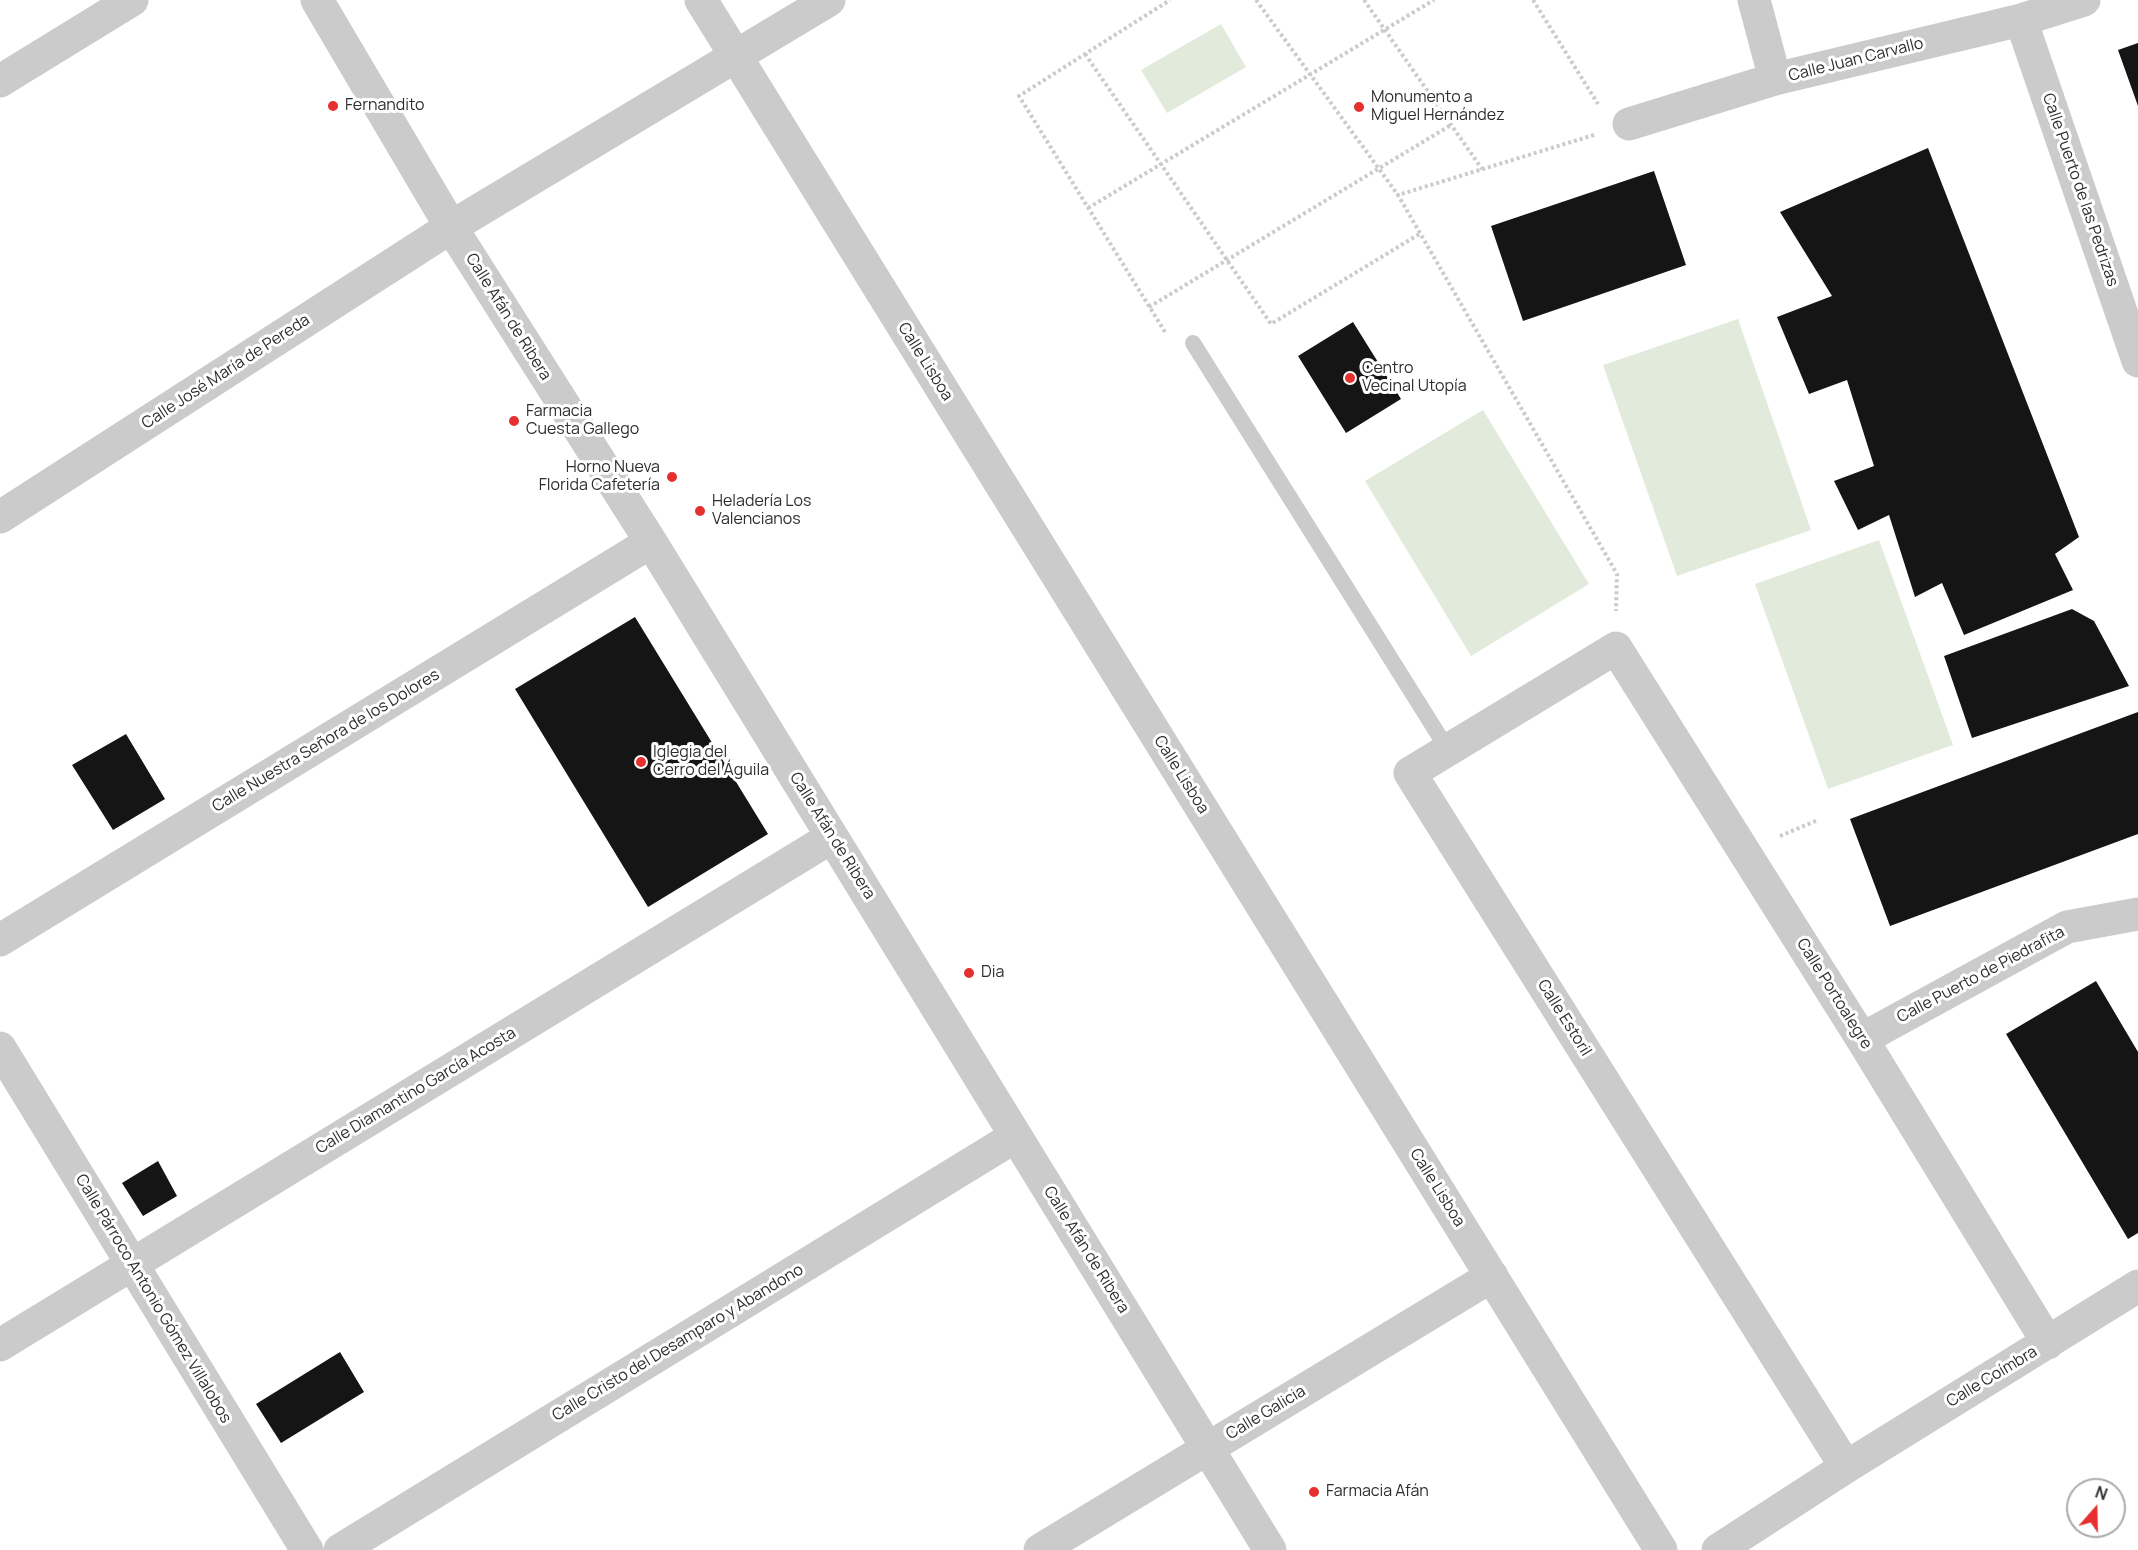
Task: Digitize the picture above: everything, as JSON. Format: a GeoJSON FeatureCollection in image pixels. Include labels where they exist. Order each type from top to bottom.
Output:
{"type":"FeatureCollection","features":[{"type":"Feature","properties":{"kind":"street"},"geometry":{"type":"LineString","coordinates":[[0,81],[132,0]]}},
{"type":"Feature","properties":{"kind":"street","name":"Calle Afán de Ribera"},"geometry":{"type":"LineString","coordinates":[[317,0],[451,227],[651,542],[1270,1550]]}},
{"type":"Feature","properties":{"kind":"street","name":"Calle Lisboa"},"geometry":{"type":"LineString","coordinates":[[701,0],[1662,1550]]}},
{"type":"Feature","properties":{"kind":"street","name":"Calle José María de Pereda"},"geometry":{"type":"LineString","coordinates":[[0,517],[451,227],[829,0]]}},
{"type":"Feature","properties":{"kind":"street"},"geometry":{"type":"LineString","coordinates":[[1754,0],[1775,79]]}},
{"type":"Feature","properties":{"kind":"street","name":"Calle Juan Carvallo"},"geometry":{"type":"LineString","coordinates":[[1622,127],[1775,79],[2021,20],[2084,0]]}},
{"type":"Feature","properties":{"kind":"street","name":"Calle Puerto de las Pedrizas"},"geometry":{"type":"LineString","coordinates":[[2021,20],[2138,361]]}},
{"type":"Feature","properties":{"kind":"street","name":"Calle Nuestra Señora de los Dolores"},"geometry":{"type":"LineString","coordinates":[[0,940],[651,542]]}},
{"type":"Feature","properties":{"kind":"street","name":"Calle Estoril"},"geometry":{"type":"LineString","coordinates":[[1616,648],[1410,773],[1846,1467]]}},
{"type":"Feature","properties":{"kind":"street","name":"Calle Portoalegre"},"geometry":{"type":"LineString","coordinates":[[1616,648],[1862,1039],[2048,1343]]}},
{"type":"Feature","properties":{"kind":"street","name":"Calle Diamantino García Acosta"},"geometry":{"type":"LineString","coordinates":[[0,1346],[832,837]]}},
{"type":"Feature","properties":{"kind":"street","name":"Calle Puerto de Piedrafita"},"geometry":{"type":"LineString","coordinates":[[1862,1039],[2067,927],[2138,914]]}},
{"type":"Feature","properties":{"kind":"street","name":"Calle Párroco Antonio Gómez Villalobos"},"geometry":{"type":"LineString","coordinates":[[0,1048],[307,1550]]}},
{"type":"Feature","properties":{"kind":"street","name":"Calle Cristo del Desamparo y Abandono"},"geometry":{"type":"LineString","coordinates":[[340,1550],[1016,1136]]}},
{"type":"Feature","properties":{"kind":"street","name":"Calle Galicia"},"geometry":{"type":"LineString","coordinates":[[1040,1550],[1492,1276]]}},
{"type":"Feature","properties":{"kind":"street","name":"Calle Coímbra"},"geometry":{"type":"LineString","coordinates":[[1718,1550],[1846,1467],[2138,1286]]}},
{"type":"Feature","properties":{"kind":"lane"},"geometry":{"type":"LineString","coordinates":[[1193,343],[1448,750]]}},
{"type":"Feature","properties":{"kind":"path"},"geometry":{"type":"LineString","coordinates":[[1166,335],[1019,96],[1170,0]]}},
{"type":"Feature","properties":{"kind":"path"},"geometry":{"type":"LineString","coordinates":[[1256,0],[1398,195],[1617,574],[1616,648]]}},
{"type":"Feature","properties":{"kind":"path"},"geometry":{"type":"LineString","coordinates":[[1364,0],[1482,170]]}},
{"type":"Feature","properties":{"kind":"path"},"geometry":{"type":"LineString","coordinates":[[1088,208],[1434,0]]}},
{"type":"Feature","properties":{"kind":"path"},"geometry":{"type":"LineString","coordinates":[[1398,195],[1622,127],[1533,0]]}},
{"type":"Feature","properties":{"kind":"path"},"geometry":{"type":"LineString","coordinates":[[1085,54],[1271,324],[1421,233]]}},
{"type":"Feature","properties":{"kind":"path"},"geometry":{"type":"LineString","coordinates":[[1149,307],[1451,125]]}},
{"type":"Feature","properties":{"kind":"green space"},"geometry":{"type":"Polygon","coordinates":[[[1221,24],[1246,67],[1167,113],[1141,70],[1221,24]]]}},
{"type":"Feature","properties":{"kind":"green space"},"geometry":{"type":"Polygon","coordinates":[[[1738,319],[1811,530],[1677,576],[1603,365],[1738,319]]]}},
{"type":"Feature","properties":{"kind":"green space"},"geometry":{"type":"Polygon","coordinates":[[[1483,410],[1589,584],[1471,656],[1365,481],[1483,410]]]}},
{"type":"Feature","properties":{"kind":"green space"},"geometry":{"type":"Polygon","coordinates":[[[1879,540],[1953,745],[1828,789],[1755,584],[1879,540]]]}},
{"type":"Feature","properties":{"kind":"building"},"geometry":{"type":"Polygon","coordinates":[[[2138,43],[2138,106],[2118,50],[2138,43]]]}},
{"type":"Feature","properties":{"kind":"building"},"geometry":{"type":"Polygon","coordinates":[[[1928,148],[2079,537],[2055,554],[2073,590],[1964,635],[1942,583],[1915,597],[1889,515],[1858,530],[1834,481],[1874,466],[1847,380],[1809,394],[1777,317],[1832,296],[1780,212],[1928,148]]]}},
{"type":"Feature","properties":{"kind":"building"},"geometry":{"type":"Polygon","coordinates":[[[1654,171],[1686,265],[1523,321],[1491,226],[1654,171]]]}},
{"type":"Feature","properties":{"kind":"building","name":"Centro Vecinal Utopía"},"geometry":{"type":"Polygon","coordinates":[[[1353,322],[1401,399],[1346,433],[1298,356],[1353,322]]]}},
{"type":"Feature","properties":{"kind":"building"},"geometry":{"type":"Polygon","coordinates":[[[2072,609],[2094,621],[2129,686],[1972,738],[1944,656],[2072,609]]]}},
{"type":"Feature","properties":{"kind":"building","name":"Iglegia del Cerro del Águila"},"geometry":{"type":"Polygon","coordinates":[[[635,617],[768,834],[648,907],[515,689],[635,617]]]}},
{"type":"Feature","properties":{"kind":"building"},"geometry":{"type":"Polygon","coordinates":[[[2138,712],[2138,834],[1890,926],[1850,819],[2138,712]]]}},
{"type":"Feature","properties":{"kind":"building"},"geometry":{"type":"Polygon","coordinates":[[[126,734],[165,799],[113,830],[72,765],[126,734]]]}},
{"type":"Feature","properties":{"kind":"building"},"geometry":{"type":"Polygon","coordinates":[[[2096,981],[2138,1052],[2138,1233],[2128,1239],[2006,1034],[2096,981]]]}},
{"type":"Feature","properties":{"kind":"building"},"geometry":{"type":"Polygon","coordinates":[[[158,1161],[177,1196],[143,1216],[122,1183],[158,1161]]]}},
{"type":"Feature","properties":{"kind":"building"},"geometry":{"type":"Polygon","coordinates":[[[340,1352],[364,1392],[281,1443],[256,1404],[340,1352]]]}},
{"type":"Feature","properties":{"kind":"place","name":"Fernandito"},"geometry":{"type":"Point","coordinates":[333,106]}},
{"type":"Feature","properties":{"kind":"place","name":"Monumento a Miguel Hernández"},"geometry":{"type":"Point","coordinates":[1359,107]}},
{"type":"Feature","properties":{"kind":"place","name":"Centro Vecinal Utopía"},"geometry":{"type":"Point","coordinates":[1350,378]}},
{"type":"Feature","properties":{"kind":"place","name":"Farmacia Cuesta Gallego"},"geometry":{"type":"Point","coordinates":[514,421]}},
{"type":"Feature","properties":{"kind":"place","name":"Horno Nueva Florida Cafetería"},"geometry":{"type":"Point","coordinates":[672,477]}},
{"type":"Feature","properties":{"kind":"place","name":"Heladería Los Valencianos"},"geometry":{"type":"Point","coordinates":[700,511]}},
{"type":"Feature","properties":{"kind":"place","name":"Iglegia del Cerro del Águila"},"geometry":{"type":"Point","coordinates":[641,762]}},
{"type":"Feature","properties":{"kind":"place","name":"Dia"},"geometry":{"type":"Point","coordinates":[969,973]}},
{"type":"Feature","properties":{"kind":"place","name":"Farmacia Afán"},"geometry":{"type":"Point","coordinates":[1314,1492]}}]}
